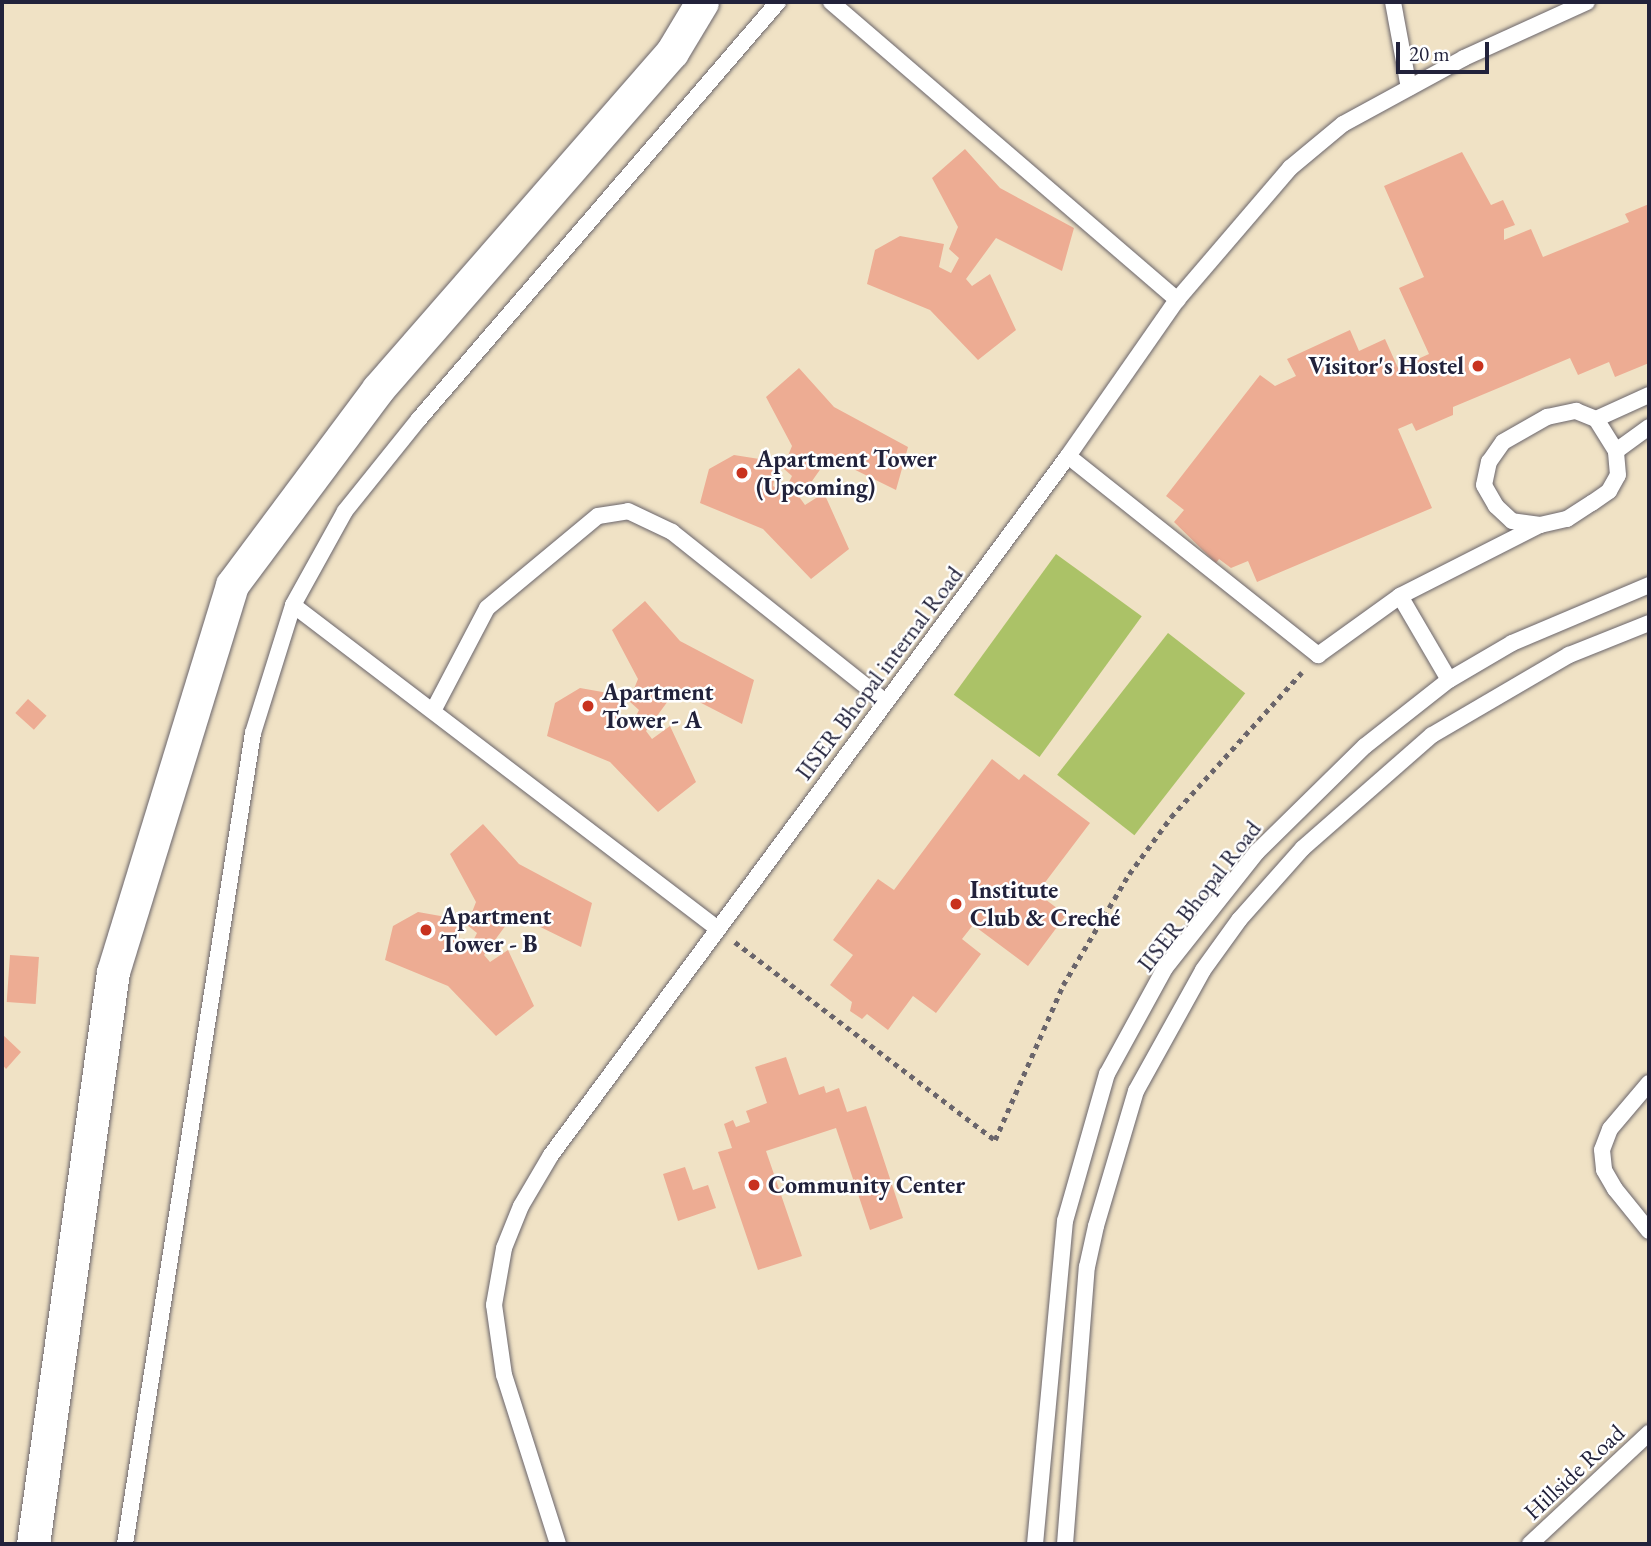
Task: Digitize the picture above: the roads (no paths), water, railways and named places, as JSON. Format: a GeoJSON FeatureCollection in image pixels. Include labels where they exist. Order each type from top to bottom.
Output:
{"type":"FeatureCollection","features":[{"type":"Feature","properties":{"kind":"street"},"geometry":{"type":"LineString","coordinates":[[33,1544],[113,972],[232,585],[378,389],[672,52],[702,2]]}},
{"type":"Feature","properties":{"kind":"lane"},"geometry":{"type":"LineString","coordinates":[[125,1544],[251,744],[293,605],[345,511],[419,419],[778,2]]}},
{"type":"Feature","properties":{"kind":"lane"},"geometry":{"type":"LineString","coordinates":[[831,2],[1177,300]]}},
{"type":"Feature","properties":{"kind":"lane"},"geometry":{"type":"LineString","coordinates":[[1393,2],[1409,88]]}},
{"type":"Feature","properties":{"kind":"lane","name":"IISER Bhopal internal Road"},"geometry":{"type":"LineString","coordinates":[[558,1544],[504,1375],[494,1305],[504,1248],[521,1206],[551,1155],[1068,456],[1177,300],[1313,145],[1409,88],[1587,2]]}},
{"type":"Feature","properties":{"kind":"lane"},"geometry":{"type":"LineString","coordinates":[[1596,419],[1649,395]]}},
{"type":"Feature","properties":{"kind":"lane"},"geometry":{"type":"LineString","coordinates":[[1068,456],[1318,655],[1400,596],[1540,525],[1567,519],[1609,491],[1618,475],[1616,451],[1596,419],[1576,411],[1546,417],[1503,442],[1489,462],[1484,485],[1496,506],[1512,521],[1540,525]]}},
{"type":"Feature","properties":{"kind":"lane"},"geometry":{"type":"LineString","coordinates":[[1616,451],[1649,427]]}},
{"type":"Feature","properties":{"kind":"lane"},"geometry":{"type":"LineString","coordinates":[[433,711],[487,608],[598,516],[628,512],[672,532],[886,702]]}},
{"type":"Feature","properties":{"kind":"lane","name":"IISER Bhopal Road"},"geometry":{"type":"LineString","coordinates":[[1035,1544],[1065,1222],[1107,1074],[1165,968],[1257,852],[1365,746],[1449,680],[1512,643],[1649,584]]}},
{"type":"Feature","properties":{"kind":"lane"},"geometry":{"type":"LineString","coordinates":[[1400,596],[1449,680]]}},
{"type":"Feature","properties":{"kind":"lane"},"geometry":{"type":"LineString","coordinates":[[293,605],[718,929]]}},
{"type":"Feature","properties":{"kind":"lane","name":"IISER Bhopal Road"},"geometry":{"type":"LineString","coordinates":[[1065,1544],[1087,1267],[1099,1214],[1136,1091],[1203,970],[1239,920],[1303,848],[1432,735],[1569,655],[1649,623]]}},
{"type":"Feature","properties":{"kind":"lane"},"geometry":{"type":"LineString","coordinates":[[1649,1083],[1610,1129],[1602,1150],[1604,1170],[1615,1189],[1649,1231]]}},
{"type":"Feature","properties":{"kind":"lane","name":"Hillside Road"},"geometry":{"type":"LineString","coordinates":[[1530,1544],[1649,1433]]}},
{"type":"Feature","properties":{"kind":"place","name":"Visitor's Hostel"},"geometry":{"type":"Point","coordinates":[1478,366]}},
{"type":"Feature","properties":{"kind":"place","name":"Apartment Tower (Upcoming)"},"geometry":{"type":"Point","coordinates":[742,473]}},
{"type":"Feature","properties":{"kind":"place","name":"Apartment Tower - A"},"geometry":{"type":"Point","coordinates":[588,706]}},
{"type":"Feature","properties":{"kind":"place","name":"Institute Club & Creché"},"geometry":{"type":"Point","coordinates":[956,904]}},
{"type":"Feature","properties":{"kind":"place","name":"Apartment Tower - B"},"geometry":{"type":"Point","coordinates":[426,930]}},
{"type":"Feature","properties":{"kind":"place","name":"Community Center"},"geometry":{"type":"Point","coordinates":[754,1185]}}]}
